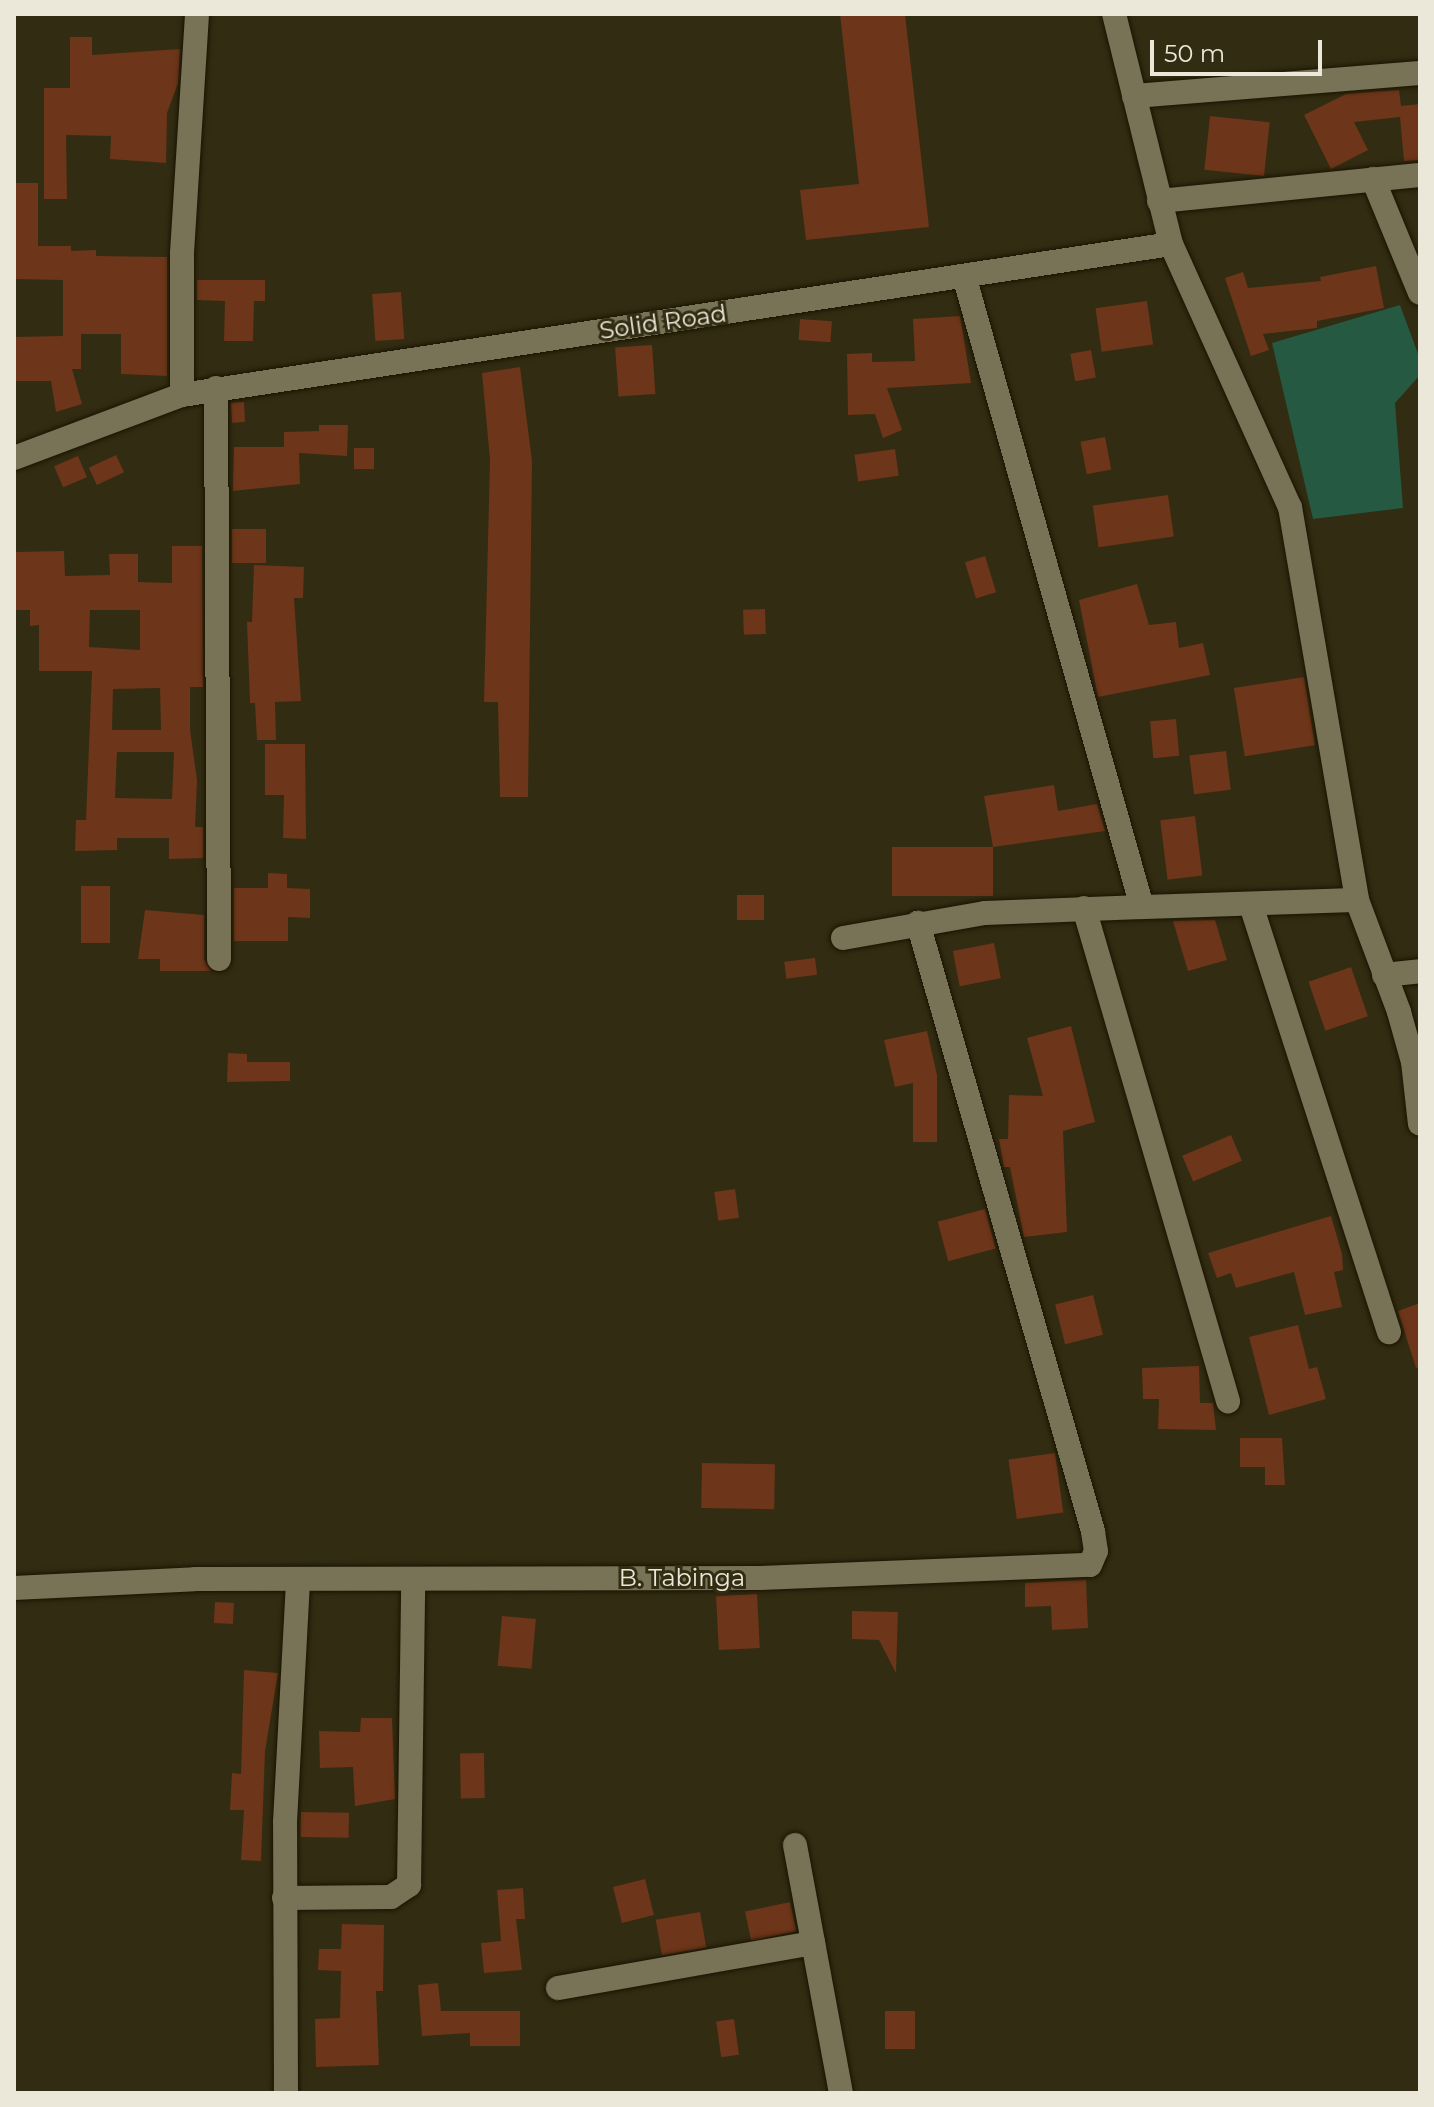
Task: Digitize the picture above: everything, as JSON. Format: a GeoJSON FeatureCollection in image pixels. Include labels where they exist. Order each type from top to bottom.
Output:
{"type":"FeatureCollection","features":[{"type":"Feature","properties":{"kind":"street"},"geometry":{"type":"LineString","coordinates":[[182,395],[182,253],[197,14]]}},
{"type":"Feature","properties":{"kind":"street"},"geometry":{"type":"LineString","coordinates":[[1114,14],[1171,244],[1290,507],[1312,612],[1357,900],[1413,1062],[1420,1124]]}},
{"type":"Feature","properties":{"kind":"street"},"geometry":{"type":"LineString","coordinates":[[1134,96],[1420,73]]}},
{"type":"Feature","properties":{"kind":"street"},"geometry":{"type":"LineString","coordinates":[[1159,201],[1420,175]]}},
{"type":"Feature","properties":{"kind":"street"},"geometry":{"type":"LineString","coordinates":[[1373,179],[1420,293]]}},
{"type":"Feature","properties":{"kind":"street","name":"Solid Road"},"geometry":{"type":"LineString","coordinates":[[14,458],[182,395],[216,388],[965,279],[1171,244]]}},
{"type":"Feature","properties":{"kind":"street"},"geometry":{"type":"LineString","coordinates":[[965,279],[1142,907]]}},
{"type":"Feature","properties":{"kind":"street"},"geometry":{"type":"LineString","coordinates":[[216,388],[219,959]]}},
{"type":"Feature","properties":{"kind":"street"},"geometry":{"type":"LineString","coordinates":[[843,938],[985,913],[1357,900]]}},
{"type":"Feature","properties":{"kind":"street"},"geometry":{"type":"LineString","coordinates":[[1251,905],[1389,1332]]}},
{"type":"Feature","properties":{"kind":"street"},"geometry":{"type":"LineString","coordinates":[[1084,908],[1228,1401]]}},
{"type":"Feature","properties":{"kind":"street","name":"B. Tabinga"},"geometry":{"type":"LineString","coordinates":[[14,1588],[195,1579],[298,1583],[760,1578],[1090,1565],[1096,1551],[1093,1531],[1028,1316],[918,923]]}},
{"type":"Feature","properties":{"kind":"street"},"geometry":{"type":"LineString","coordinates":[[1384,975],[1420,971]]}},
{"type":"Feature","properties":{"kind":"street"},"geometry":{"type":"LineString","coordinates":[[284,1898],[391,1897],[409,1885],[413,1582]]}},
{"type":"Feature","properties":{"kind":"street"},"geometry":{"type":"LineString","coordinates":[[286,2093],[284,1898],[298,1583]]}},
{"type":"Feature","properties":{"kind":"street"},"geometry":{"type":"LineString","coordinates":[[795,1845],[841,2093]]}},
{"type":"Feature","properties":{"kind":"street"},"geometry":{"type":"LineString","coordinates":[[558,1988],[813,1943]]}},
{"type":"Feature","properties":{"kind":"green space"},"geometry":{"type":"Polygon","coordinates":[[[1400,305],[1420,359],[1420,375],[1395,403],[1403,508],[1313,519],[1272,343],[1400,305]]]}},
{"type":"Feature","properties":{"kind":"building"},"geometry":{"type":"Polygon","coordinates":[[[840,14],[905,14],[929,227],[806,240],[800,190],[859,184],[840,14]]]}},
{"type":"Feature","properties":{"kind":"building"},"geometry":{"type":"Polygon","coordinates":[[[70,37],[92,37],[92,55],[180,49],[178,83],[167,113],[166,163],[110,159],[111,136],[66,135],[67,199],[44,199],[44,88],[70,88],[70,37]]]}},
{"type":"Feature","properties":{"kind":"building"},"geometry":{"type":"Polygon","coordinates":[[[1399,90],[1401,106],[1420,104],[1420,160],[1404,161],[1400,117],[1354,122],[1368,150],[1331,169],[1304,115],[1346,94],[1399,90]]]}},
{"type":"Feature","properties":{"kind":"building"},"geometry":{"type":"Polygon","coordinates":[[[1210,116],[1270,122],[1264,176],[1204,170],[1210,116]]]}},
{"type":"Feature","properties":{"kind":"building"},"geometry":{"type":"Polygon","coordinates":[[[14,183],[38,183],[38,246],[71,246],[71,251],[96,250],[96,256],[167,257],[167,376],[121,374],[121,334],[81,334],[81,369],[72,369],[82,404],[56,412],[51,381],[14,381],[14,337],[63,336],[63,280],[14,279],[14,183]]]}},
{"type":"Feature","properties":{"kind":"building"},"geometry":{"type":"Polygon","coordinates":[[[1376,266],[1384,308],[1317,321],[1317,328],[1263,334],[1269,350],[1251,356],[1225,278],[1243,272],[1248,288],[1321,281],[1320,277],[1376,266]]]}},
{"type":"Feature","properties":{"kind":"building"},"geometry":{"type":"Polygon","coordinates":[[[197,280],[265,280],[265,301],[254,301],[253,341],[224,341],[225,301],[197,300],[197,280]]]}},
{"type":"Feature","properties":{"kind":"building"},"geometry":{"type":"Polygon","coordinates":[[[401,292],[404,339],[375,341],[372,294],[401,292]]]}},
{"type":"Feature","properties":{"kind":"building"},"geometry":{"type":"Polygon","coordinates":[[[1147,301],[1153,345],[1102,352],[1096,308],[1147,301]]]}},
{"type":"Feature","properties":{"kind":"building"},"geometry":{"type":"Polygon","coordinates":[[[960,316],[971,383],[887,388],[902,430],[883,438],[875,414],[848,415],[847,354],[872,353],[872,362],[915,361],[913,319],[960,316]]]}},
{"type":"Feature","properties":{"kind":"building"},"geometry":{"type":"Polygon","coordinates":[[[800,319],[832,321],[830,342],[799,340],[800,319]]]}},
{"type":"Feature","properties":{"kind":"building"},"geometry":{"type":"Polygon","coordinates":[[[652,345],[655,394],[619,396],[615,348],[652,345]]]}},
{"type":"Feature","properties":{"kind":"building"},"geometry":{"type":"Polygon","coordinates":[[[1091,350],[1096,378],[1075,381],[1070,354],[1091,350]]]}},
{"type":"Feature","properties":{"kind":"building"},"geometry":{"type":"Polygon","coordinates":[[[520,367],[532,461],[528,797],[500,797],[498,702],[484,702],[490,460],[482,373],[520,367]]]}},
{"type":"Feature","properties":{"kind":"building"},"geometry":{"type":"Polygon","coordinates":[[[244,402],[245,422],[232,423],[231,403],[244,402]]]}},
{"type":"Feature","properties":{"kind":"building"},"geometry":{"type":"Polygon","coordinates":[[[319,425],[348,425],[347,456],[299,453],[300,484],[233,491],[234,447],[284,447],[284,432],[319,431],[319,425]]]}},
{"type":"Feature","properties":{"kind":"building"},"geometry":{"type":"Polygon","coordinates":[[[1105,437],[1111,469],[1087,474],[1080,442],[1105,437]]]}},
{"type":"Feature","properties":{"kind":"building"},"geometry":{"type":"Polygon","coordinates":[[[354,448],[374,448],[374,469],[354,469],[354,448]]]}},
{"type":"Feature","properties":{"kind":"building"},"geometry":{"type":"Polygon","coordinates":[[[895,449],[899,476],[858,481],[854,455],[895,449]]]}},
{"type":"Feature","properties":{"kind":"building"},"geometry":{"type":"Polygon","coordinates":[[[116,455],[124,472],[97,485],[89,468],[116,455]]]}},
{"type":"Feature","properties":{"kind":"building"},"geometry":{"type":"Polygon","coordinates":[[[78,456],[87,477],[63,487],[54,466],[78,456]]]}},
{"type":"Feature","properties":{"kind":"building"},"geometry":{"type":"Polygon","coordinates":[[[1168,495],[1174,537],[1099,547],[1093,506],[1168,495]]]}},
{"type":"Feature","properties":{"kind":"building"},"geometry":{"type":"Polygon","coordinates":[[[232,529],[266,529],[266,563],[232,563],[232,529]]]}},
{"type":"Feature","properties":{"kind":"building"},"geometry":{"type":"Polygon","coordinates":[[[172,546],[202,546],[203,687],[190,687],[190,730],[197,780],[195,827],[203,827],[203,858],[169,859],[169,838],[117,838],[117,850],[75,851],[76,820],[86,820],[92,671],[39,671],[39,625],[30,626],[30,610],[14,610],[14,552],[64,551],[65,576],[110,575],[109,554],[138,554],[138,582],[172,583],[172,546]],[[90,610],[89,647],[140,650],[140,610],[90,610]],[[160,688],[113,689],[112,730],[161,730],[160,688]],[[117,752],[115,798],[172,799],[174,752],[117,752]]]}},
{"type":"Feature","properties":{"kind":"building"},"geometry":{"type":"Polygon","coordinates":[[[985,556],[996,592],[976,598],[965,562],[985,556]]]}},
{"type":"Feature","properties":{"kind":"building"},"geometry":{"type":"Polygon","coordinates":[[[254,565],[304,567],[303,598],[294,598],[301,701],[275,702],[276,740],[257,740],[255,703],[250,703],[247,622],[252,622],[254,565]]]}},
{"type":"Feature","properties":{"kind":"building"},"geometry":{"type":"Polygon","coordinates":[[[1137,584],[1149,625],[1176,622],[1179,648],[1203,643],[1210,675],[1098,697],[1079,600],[1137,584]]]}},
{"type":"Feature","properties":{"kind":"building"},"geometry":{"type":"Polygon","coordinates":[[[765,609],[766,634],[744,635],[743,610],[765,609]]]}},
{"type":"Feature","properties":{"kind":"building"},"geometry":{"type":"Polygon","coordinates":[[[1304,677],[1315,745],[1245,756],[1234,688],[1304,677]]]}},
{"type":"Feature","properties":{"kind":"building"},"geometry":{"type":"Polygon","coordinates":[[[1176,719],[1179,756],[1153,758],[1150,721],[1176,719]]]}},
{"type":"Feature","properties":{"kind":"building"},"geometry":{"type":"Polygon","coordinates":[[[265,744],[305,744],[306,839],[283,838],[284,795],[265,795],[265,744]]]}},
{"type":"Feature","properties":{"kind":"building"},"geometry":{"type":"Polygon","coordinates":[[[1226,751],[1231,790],[1194,794],[1189,756],[1226,751]]]}},
{"type":"Feature","properties":{"kind":"building"},"geometry":{"type":"Polygon","coordinates":[[[1054,785],[1058,811],[1097,804],[1105,831],[993,847],[984,796],[1054,785]]]}},
{"type":"Feature","properties":{"kind":"building"},"geometry":{"type":"Polygon","coordinates":[[[1195,816],[1202,876],[1168,880],[1160,820],[1195,816]]]}},
{"type":"Feature","properties":{"kind":"building"},"geometry":{"type":"Polygon","coordinates":[[[892,847],[993,847],[993,896],[892,896],[892,847]]]}},
{"type":"Feature","properties":{"kind":"building"},"geometry":{"type":"Polygon","coordinates":[[[268,873],[287,874],[287,888],[310,889],[310,918],[288,917],[288,941],[234,941],[234,888],[268,888],[268,873]]]}},
{"type":"Feature","properties":{"kind":"building"},"geometry":{"type":"Polygon","coordinates":[[[81,886],[110,886],[110,943],[81,943],[81,886]]]}},
{"type":"Feature","properties":{"kind":"building"},"geometry":{"type":"Polygon","coordinates":[[[737,895],[764,895],[764,920],[737,920],[737,895]]]}},
{"type":"Feature","properties":{"kind":"building"},"geometry":{"type":"Polygon","coordinates":[[[145,910],[204,915],[204,959],[211,971],[160,971],[160,959],[138,959],[145,910]]]}},
{"type":"Feature","properties":{"kind":"building"},"geometry":{"type":"Polygon","coordinates":[[[1215,920],[1227,960],[1188,971],[1173,921],[1215,920]]]}},
{"type":"Feature","properties":{"kind":"building"},"geometry":{"type":"Polygon","coordinates":[[[994,943],[1001,978],[960,986],[953,951],[994,943]]]}},
{"type":"Feature","properties":{"kind":"building"},"geometry":{"type":"Polygon","coordinates":[[[815,958],[817,975],[786,979],[784,962],[815,958]]]}},
{"type":"Feature","properties":{"kind":"building"},"geometry":{"type":"Polygon","coordinates":[[[1351,967],[1368,1016],[1325,1031],[1308,982],[1351,967]]]}},
{"type":"Feature","properties":{"kind":"building"},"geometry":{"type":"Polygon","coordinates":[[[1071,1026],[1095,1122],[1063,1131],[1067,1232],[1024,1237],[1010,1167],[1004,1167],[999,1139],[1008,1139],[1009,1095],[1043,1096],[1027,1038],[1071,1026]]]}},
{"type":"Feature","properties":{"kind":"building"},"geometry":{"type":"Polygon","coordinates":[[[927,1031],[937,1075],[937,1142],[913,1142],[913,1083],[895,1087],[884,1040],[927,1031]]]}},
{"type":"Feature","properties":{"kind":"building"},"geometry":{"type":"Polygon","coordinates":[[[228,1053],[247,1054],[247,1062],[290,1062],[290,1081],[227,1082],[228,1053]]]}},
{"type":"Feature","properties":{"kind":"building"},"geometry":{"type":"Polygon","coordinates":[[[1231,1135],[1242,1161],[1193,1181],[1182,1156],[1231,1135]]]}},
{"type":"Feature","properties":{"kind":"building"},"geometry":{"type":"Polygon","coordinates":[[[735,1189],[739,1218],[718,1221],[714,1192],[735,1189]]]}},
{"type":"Feature","properties":{"kind":"building"},"geometry":{"type":"Polygon","coordinates":[[[985,1209],[996,1249],[948,1261],[938,1222],[985,1209]]]}},
{"type":"Feature","properties":{"kind":"building"},"geometry":{"type":"Polygon","coordinates":[[[1331,1216],[1342,1254],[1343,1270],[1334,1272],[1342,1307],[1305,1315],[1294,1272],[1236,1288],[1231,1273],[1217,1278],[1208,1253],[1331,1216]]]}},
{"type":"Feature","properties":{"kind":"building"},"geometry":{"type":"Polygon","coordinates":[[[1093,1295],[1103,1335],[1065,1344],[1055,1304],[1093,1295]]]}},
{"type":"Feature","properties":{"kind":"building"},"geometry":{"type":"Polygon","coordinates":[[[1420,1303],[1420,1367],[1416,1368],[1398,1311],[1420,1303]]]}},
{"type":"Feature","properties":{"kind":"building"},"geometry":{"type":"Polygon","coordinates":[[[1298,1325],[1309,1369],[1317,1367],[1326,1399],[1269,1415],[1249,1337],[1298,1325]]]}},
{"type":"Feature","properties":{"kind":"building"},"geometry":{"type":"Polygon","coordinates":[[[1199,1366],[1200,1403],[1213,1403],[1216,1430],[1158,1429],[1159,1399],[1143,1399],[1142,1368],[1199,1366]]]}},
{"type":"Feature","properties":{"kind":"building"},"geometry":{"type":"Polygon","coordinates":[[[1240,1438],[1282,1438],[1285,1485],[1265,1485],[1265,1467],[1240,1467],[1240,1438]]]}},
{"type":"Feature","properties":{"kind":"building"},"geometry":{"type":"Polygon","coordinates":[[[1055,1453],[1063,1512],[1017,1519],[1008,1460],[1055,1453]]]}},
{"type":"Feature","properties":{"kind":"building"},"geometry":{"type":"Polygon","coordinates":[[[702,1463],[775,1464],[774,1509],[701,1508],[702,1463]]]}},
{"type":"Feature","properties":{"kind":"building"},"geometry":{"type":"Polygon","coordinates":[[[1086,1580],[1088,1628],[1052,1630],[1051,1606],[1025,1607],[1025,1583],[1086,1580]]]}},
{"type":"Feature","properties":{"kind":"building"},"geometry":{"type":"Polygon","coordinates":[[[757,1594],[760,1648],[719,1650],[716,1596],[757,1594]]]}},
{"type":"Feature","properties":{"kind":"building"},"geometry":{"type":"Polygon","coordinates":[[[215,1602],[234,1603],[233,1624],[214,1623],[215,1602]]]}},
{"type":"Feature","properties":{"kind":"building"},"geometry":{"type":"Polygon","coordinates":[[[852,1611],[898,1612],[896,1673],[879,1640],[852,1639],[852,1611]]]}},
{"type":"Feature","properties":{"kind":"building"},"geometry":{"type":"Polygon","coordinates":[[[502,1616],[536,1619],[532,1669],[498,1666],[502,1616]]]}},
{"type":"Feature","properties":{"kind":"building"},"geometry":{"type":"Polygon","coordinates":[[[244,1670],[278,1673],[265,1751],[261,1861],[241,1860],[244,1810],[230,1810],[232,1773],[241,1774],[244,1670]]]}},
{"type":"Feature","properties":{"kind":"building"},"geometry":{"type":"Polygon","coordinates":[[[361,1718],[392,1718],[395,1799],[355,1806],[353,1767],[320,1768],[319,1731],[360,1732],[361,1718]]]}},
{"type":"Feature","properties":{"kind":"building"},"geometry":{"type":"Polygon","coordinates":[[[460,1753],[484,1753],[485,1798],[461,1798],[460,1753]]]}},
{"type":"Feature","properties":{"kind":"building"},"geometry":{"type":"Polygon","coordinates":[[[301,1812],[349,1813],[349,1838],[301,1837],[301,1812]]]}},
{"type":"Feature","properties":{"kind":"building"},"geometry":{"type":"Polygon","coordinates":[[[645,1879],[654,1915],[622,1923],[613,1887],[645,1879]]]}},
{"type":"Feature","properties":{"kind":"building"},"geometry":{"type":"Polygon","coordinates":[[[523,1888],[525,1919],[516,1919],[522,1970],[484,1973],[481,1943],[501,1941],[497,1890],[523,1888]]]}},
{"type":"Feature","properties":{"kind":"building"},"geometry":{"type":"Polygon","coordinates":[[[790,1902],[796,1931],[751,1941],[745,1912],[790,1902]]]}},
{"type":"Feature","properties":{"kind":"building"},"geometry":{"type":"Polygon","coordinates":[[[700,1912],[706,1947],[662,1955],[656,1920],[700,1912]]]}},
{"type":"Feature","properties":{"kind":"building"},"geometry":{"type":"Polygon","coordinates":[[[342,1924],[384,1925],[383,1991],[376,1991],[379,2065],[316,2067],[315,2019],[340,2018],[341,1971],[318,1970],[319,1949],[341,1949],[342,1924]]]}},
{"type":"Feature","properties":{"kind":"building"},"geometry":{"type":"Polygon","coordinates":[[[438,1983],[441,2011],[520,2011],[520,2046],[470,2046],[470,2033],[422,2036],[418,1985],[438,1983]]]}},
{"type":"Feature","properties":{"kind":"building"},"geometry":{"type":"Polygon","coordinates":[[[885,2011],[915,2011],[915,2049],[885,2049],[885,2011]]]}},
{"type":"Feature","properties":{"kind":"building"},"geometry":{"type":"Polygon","coordinates":[[[734,2019],[739,2055],[721,2057],[716,2022],[734,2019]]]}}]}
